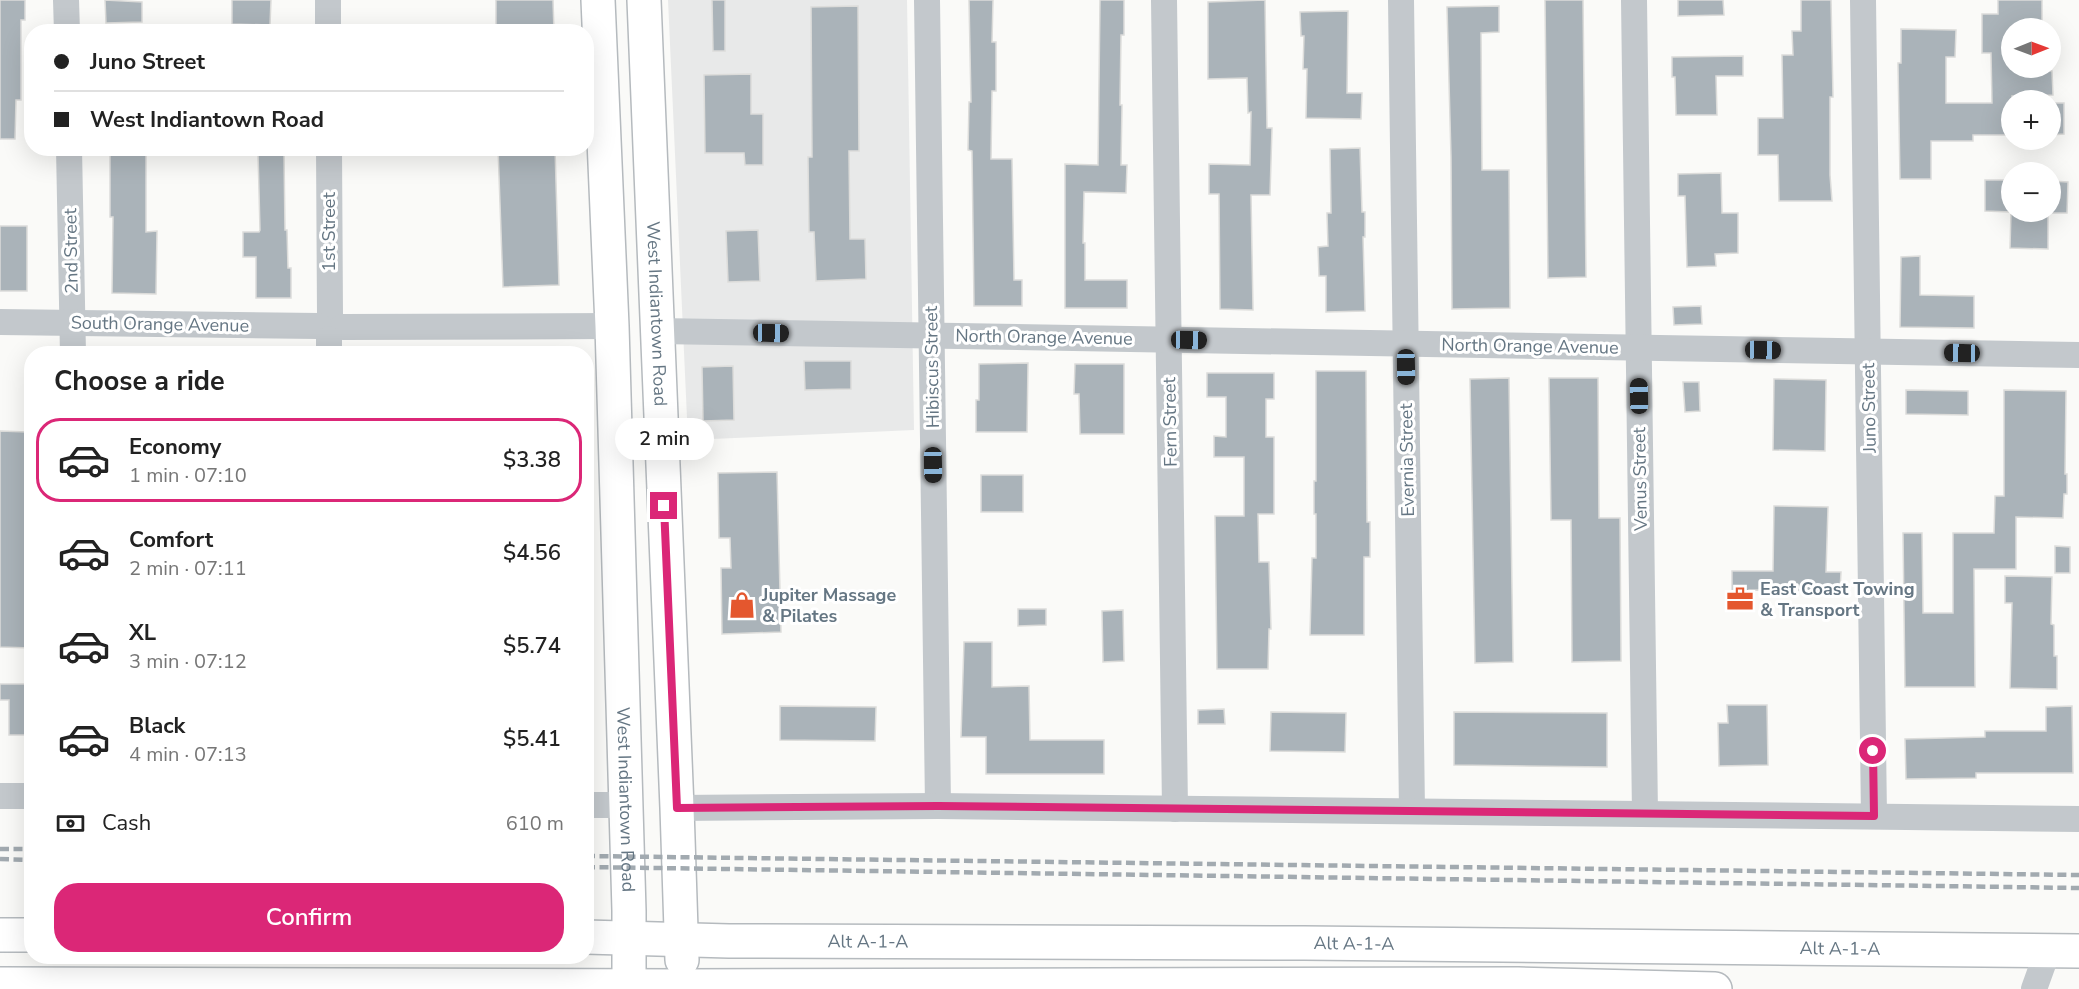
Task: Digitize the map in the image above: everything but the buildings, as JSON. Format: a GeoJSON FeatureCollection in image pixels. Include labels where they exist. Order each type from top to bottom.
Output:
{"type":"FeatureCollection","features":[{"type":"Feature","properties":{"kind":"main road","name":"West Indiantown Road"},"geometry":{"type":"LineString","coordinates":[[644,0],[677,808],[682,988]]}},
{"type":"Feature","properties":{"kind":"main road","name":"West Indiantown Road"},"geometry":{"type":"LineString","coordinates":[[599,5],[612,326],[629,987]]}},
{"type":"Feature","properties":{"kind":"main road"},"geometry":{"type":"LineString","coordinates":[[599,5],[611,48],[620,153],[625,285],[631,297],[657,331]]}},
{"type":"Feature","properties":{"kind":"main road"},"geometry":{"type":"LineString","coordinates":[[612,326],[628,346],[637,366],[642,396],[646,526],[652,562],[668,587]]}},
{"type":"Feature","properties":{"kind":"main road"},"geometry":{"type":"LineString","coordinates":[[0,935],[24,935]]}},
{"type":"Feature","properties":{"kind":"main road","name":"Alt A-1-A"},"geometry":{"type":"LineString","coordinates":[[594,937],[729,941],[2064,950]]}},
{"type":"Feature","properties":{"kind":"main road"},"geometry":{"type":"LineString","coordinates":[[1072,985],[1112,966],[1132,961],[1246,961],[1283,943]]}},
{"type":"Feature","properties":{"kind":"main road"},"geometry":{"type":"LineString","coordinates":[[0,984],[682,988],[1072,985],[1715,989]]}},
{"type":"Feature","properties":{"kind":"street"},"geometry":{"type":"LineString","coordinates":[[66,0],[67,24]]}},
{"type":"Feature","properties":{"kind":"street"},"geometry":{"type":"LineString","coordinates":[[328,0],[328,24]]}},
{"type":"Feature","properties":{"kind":"street","name":"Hibiscus Street"},"geometry":{"type":"LineString","coordinates":[[927,0],[938,806]]}},
{"type":"Feature","properties":{"kind":"street","name":"Fern Street"},"geometry":{"type":"LineString","coordinates":[[1164,0],[1175,809]]}},
{"type":"Feature","properties":{"kind":"street","name":"Evernia Street"},"geometry":{"type":"LineString","coordinates":[[1401,0],[1412,811]]}},
{"type":"Feature","properties":{"kind":"street","name":"Venus Street"},"geometry":{"type":"LineString","coordinates":[[1634,0],[1645,814]]}},
{"type":"Feature","properties":{"kind":"street","name":"Juno Street"},"geometry":{"type":"LineString","coordinates":[[1863,0],[1874,816]]}},
{"type":"Feature","properties":{"kind":"street","name":"2nd Street"},"geometry":{"type":"LineString","coordinates":[[69,156],[73,346]]}},
{"type":"Feature","properties":{"kind":"street","name":"1st Street"},"geometry":{"type":"LineString","coordinates":[[329,156],[330,332]]}},
{"type":"Feature","properties":{"kind":"street","name":"South Orange Avenue"},"geometry":{"type":"LineString","coordinates":[[0,322],[330,332],[612,326]]}},
{"type":"Feature","properties":{"kind":"street","name":"North Orange Avenue"},"geometry":{"type":"LineString","coordinates":[[657,331],[2079,355]]}},
{"type":"Feature","properties":{"kind":"street"},"geometry":{"type":"LineString","coordinates":[[0,796],[24,796]]}},
{"type":"Feature","properties":{"kind":"street"},"geometry":{"type":"LineString","coordinates":[[594,804],[626,805]]}},
{"type":"Feature","properties":{"kind":"street"},"geometry":{"type":"LineString","coordinates":[[677,808],[938,806],[2079,819]]}},
{"type":"Feature","properties":{"kind":"street"},"geometry":{"type":"LineString","coordinates":[[1519,987],[1533,945]]}},
{"type":"Feature","properties":{"kind":"street"},"geometry":{"type":"LineString","coordinates":[[2034,989],[2064,950]]}},
{"type":"Feature","properties":{"kind":"shaded area"},"geometry":{"type":"Polygon","coordinates":[[[668,0],[907,0],[914,430],[688,440],[668,0]]]}},
{"type":"Feature","properties":{"kind":"railway"},"geometry":{"type":"LineString","coordinates":[[0,849],[24,849]]}},
{"type":"Feature","properties":{"kind":"railway"},"geometry":{"type":"LineString","coordinates":[[594,856],[2079,875]]}},
{"type":"Feature","properties":{"kind":"railway"},"geometry":{"type":"LineString","coordinates":[[0,859],[24,860]]}},
{"type":"Feature","properties":{"kind":"railway"},"geometry":{"type":"LineString","coordinates":[[594,867],[2079,888]]}},
{"type":"Feature","properties":{"kind":"place","name":"East Coast Towing & Transport"},"geometry":{"type":"Point","coordinates":[1740,599]}},
{"type":"Feature","properties":{"kind":"place","name":"Jupiter Massage & Pilates"},"geometry":{"type":"Point","coordinates":[742,605]}},
{"type":"Feature","properties":{"kind":"route"},"geometry":{"type":"LineString","coordinates":[[664,506],[677,808],[938,806],[1874,816],[1873,751]]}}]}
